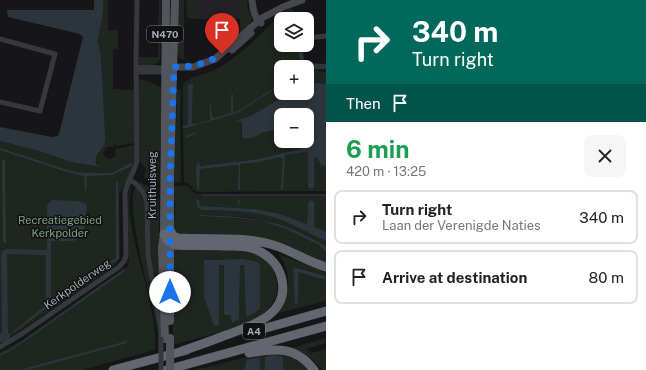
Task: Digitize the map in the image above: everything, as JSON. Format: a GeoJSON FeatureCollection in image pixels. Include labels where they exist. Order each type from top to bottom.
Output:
{"type":"FeatureCollection","features":[{"type":"Feature","properties":{"kind":"highway"},"geometry":{"type":"LineString","coordinates":[[167,232],[170,243]]}},
{"type":"Feature","properties":{"kind":"highway"},"geometry":{"type":"LineString","coordinates":[[167,232],[178,238],[260,241],[286,249],[326,268]]}},
{"type":"Feature","properties":{"kind":"highway","name":"A4"},"geometry":{"type":"LineString","coordinates":[[170,243],[184,245],[250,247],[262,253],[275,264],[281,276],[283,285],[280,302],[272,313],[264,320],[252,326],[182,351]]}},
{"type":"Feature","properties":{"kind":"highway","name":"A4"},"geometry":{"type":"LineString","coordinates":[[113,370],[326,311]]}},
{"type":"Feature","properties":{"kind":"highway","name":"A4"},"geometry":{"type":"LineString","coordinates":[[166,370],[326,326]]}},
{"type":"Feature","properties":{"kind":"highway","name":"A4"},"geometry":{"type":"LineString","coordinates":[[202,360],[280,349],[303,358],[314,370]]}},
{"type":"Feature","properties":{"kind":"main road","name":"Kruithuisweg"},"geometry":{"type":"LineString","coordinates":[[166,0],[164,70],[167,232],[162,248],[166,370]]}},
{"type":"Feature","properties":{"kind":"main road","name":"Kruithuisweg"},"geometry":{"type":"LineString","coordinates":[[167,179],[174,69],[175,0]]}},
{"type":"Feature","properties":{"kind":"main road","name":"Kruithuisweg"},"geometry":{"type":"LineString","coordinates":[[170,243],[165,339],[170,370]]}},
{"type":"Feature","properties":{"kind":"street","name":"Kerkpolderweg"},"geometry":{"type":"LineString","coordinates":[[0,347],[23,333],[122,264],[126,256],[124,199],[137,162],[137,0]]}},
{"type":"Feature","properties":{"kind":"street"},"geometry":{"type":"LineString","coordinates":[[252,0],[253,8],[261,21]]}},
{"type":"Feature","properties":{"kind":"street"},"geometry":{"type":"LineString","coordinates":[[136,70],[200,69],[213,64],[231,51],[261,21],[278,10],[302,0]]}},
{"type":"Feature","properties":{"kind":"street"},"geometry":{"type":"LineString","coordinates":[[314,37],[326,36]]}},
{"type":"Feature","properties":{"kind":"street"},"geometry":{"type":"LineString","coordinates":[[0,40],[55,54],[40,111],[0,102]]}},
{"type":"Feature","properties":{"kind":"street"},"geometry":{"type":"LineString","coordinates":[[129,182],[136,184],[143,192],[147,201],[148,256],[160,324],[165,339],[160,370]]}},
{"type":"Feature","properties":{"kind":"shaded area"},"geometry":{"type":"Polygon","coordinates":[[[94,0],[103,0],[103,12],[98,41],[101,56],[105,142],[96,159],[96,163],[100,167],[71,162],[39,151],[0,141],[0,127],[52,137],[58,136],[83,37],[80,34],[8,17],[7,10],[94,10],[94,0]]]}},
{"type":"Feature","properties":{"kind":"shaded area"},"geometry":{"type":"Polygon","coordinates":[[[197,0],[240,0],[240,19],[197,19],[197,0]]]}},
{"type":"Feature","properties":{"kind":"shaded area"},"geometry":{"type":"Polygon","coordinates":[[[299,52],[303,52],[304,60],[300,60],[299,52]]]}},
{"type":"Feature","properties":{"kind":"shaded area"},"geometry":{"type":"Polygon","coordinates":[[[314,63],[326,64],[326,69],[314,70],[314,63]]]}},
{"type":"Feature","properties":{"kind":"shaded area"},"geometry":{"type":"Polygon","coordinates":[[[193,83],[192,123],[195,124],[210,120],[210,104],[212,116],[214,118],[231,113],[231,95],[233,94],[233,113],[274,88],[274,90],[238,113],[183,129],[183,126],[187,125],[188,123],[188,85],[193,83]]]}},
{"type":"Feature","properties":{"kind":"shaded area"},"geometry":{"type":"Polygon","coordinates":[[[314,83],[326,84],[326,167],[321,165],[317,157],[314,158],[314,188],[311,189],[308,187],[308,154],[306,152],[285,155],[283,190],[281,189],[283,159],[280,157],[260,162],[240,164],[240,190],[238,190],[239,166],[200,169],[199,190],[197,190],[197,163],[199,163],[200,166],[258,159],[303,148],[314,148],[314,108],[274,108],[274,130],[251,138],[243,138],[242,121],[233,122],[251,116],[277,100],[314,100],[314,83]]]}},
{"type":"Feature","properties":{"kind":"shaded area"},"geometry":{"type":"Polygon","coordinates":[[[0,148],[80,173],[112,173],[131,163],[132,166],[112,175],[87,176],[85,191],[84,176],[0,150],[0,148]]]}},
{"type":"Feature","properties":{"kind":"shaded area"},"geometry":{"type":"Polygon","coordinates":[[[2,159],[5,160],[6,243],[3,242],[2,159]]]}},
{"type":"Feature","properties":{"kind":"shaded area"},"geometry":{"type":"Polygon","coordinates":[[[116,182],[118,182],[119,259],[56,299],[56,297],[116,258],[116,182]]]}},
{"type":"Feature","properties":{"kind":"shaded area"},"geometry":{"type":"Polygon","coordinates":[[[53,200],[77,201],[85,203],[87,206],[83,231],[78,239],[73,241],[51,241],[51,297],[54,302],[15,332],[14,331],[46,305],[46,255],[7,254],[8,333],[11,335],[7,341],[0,343],[0,334],[2,332],[2,251],[6,249],[47,250],[47,207],[48,203],[53,200]]]}},
{"type":"Feature","properties":{"kind":"shaded area"},"geometry":{"type":"Polygon","coordinates":[[[196,200],[199,200],[200,206],[256,209],[280,214],[307,224],[308,203],[310,200],[314,202],[314,227],[326,232],[326,241],[287,222],[262,214],[202,210],[197,207],[196,200]]]}},
{"type":"Feature","properties":{"kind":"shaded area"},"geometry":{"type":"Polygon","coordinates":[[[199,215],[266,221],[287,227],[326,246],[326,252],[319,245],[286,229],[262,221],[199,215]]]}},
{"type":"Feature","properties":{"kind":"shaded area"},"geometry":{"type":"Polygon","coordinates":[[[243,259],[257,262],[260,265],[260,309],[246,317],[244,265],[240,265],[239,319],[232,323],[230,315],[224,315],[224,265],[219,265],[219,325],[214,326],[204,297],[204,260],[243,259]]]}},
{"type":"Feature","properties":{"kind":"shaded area"},"geometry":{"type":"Polygon","coordinates":[[[293,267],[326,276],[326,280],[298,272],[298,303],[295,304],[293,267]]]}},
{"type":"Feature","properties":{"kind":"shaded area"},"geometry":{"type":"Polygon","coordinates":[[[124,269],[125,271],[12,350],[0,356],[0,354],[11,349],[124,269]]]}},
{"type":"Feature","properties":{"kind":"shaded area"},"geometry":{"type":"Polygon","coordinates":[[[127,341],[127,343],[27,370],[19,370],[127,341]]]}},
{"type":"Feature","properties":{"kind":"shaded area"},"geometry":{"type":"Polygon","coordinates":[[[272,355],[283,357],[283,370],[265,370],[265,357],[272,355]]]}},
{"type":"Feature","properties":{"kind":"shaded area"},"geometry":{"type":"Polygon","coordinates":[[[260,358],[260,370],[245,370],[246,361],[260,358]]]}},
{"type":"Feature","properties":{"kind":"green space","name":"Recreatiegebied Kerkpolder"},"geometry":{"type":"Polygon","coordinates":[[[103,0],[108,0],[108,31],[118,30],[118,49],[113,50],[113,89],[135,90],[135,143],[117,146],[113,144],[113,147],[106,148],[103,154],[105,157],[110,159],[115,156],[115,149],[135,145],[135,162],[119,195],[120,257],[116,264],[106,272],[15,334],[0,341],[0,141],[39,151],[71,162],[99,167],[96,160],[98,153],[102,77],[101,56],[98,41],[103,12],[103,0]]]}},
{"type":"Feature","properties":{"kind":"green space"},"geometry":{"type":"Polygon","coordinates":[[[159,0],[161,0],[160,60],[154,65],[142,66],[139,63],[138,57],[158,57],[159,0]]]}},
{"type":"Feature","properties":{"kind":"green space"},"geometry":{"type":"Polygon","coordinates":[[[177,0],[184,0],[184,60],[186,62],[179,57],[177,52],[177,0]]]}},
{"type":"Feature","properties":{"kind":"green space"},"geometry":{"type":"Polygon","coordinates":[[[186,0],[197,0],[197,19],[187,18],[186,0]]]}},
{"type":"Feature","properties":{"kind":"green space"},"geometry":{"type":"Polygon","coordinates":[[[240,0],[247,0],[248,9],[252,18],[249,25],[240,33],[240,0]]]}},
{"type":"Feature","properties":{"kind":"green space"},"geometry":{"type":"Polygon","coordinates":[[[291,8],[294,12],[285,12],[291,8]]]}},
{"type":"Feature","properties":{"kind":"green space"},"geometry":{"type":"Polygon","coordinates":[[[274,21],[274,52],[299,52],[300,60],[274,60],[274,88],[233,113],[233,95],[231,113],[214,119],[212,117],[211,104],[210,120],[195,124],[192,123],[193,83],[188,123],[187,125],[183,126],[183,85],[195,77],[219,68],[249,45],[274,21]]]}},
{"type":"Feature","properties":{"kind":"green space"},"geometry":{"type":"Polygon","coordinates":[[[314,71],[326,72],[326,84],[314,83],[314,71]]]}},
{"type":"Feature","properties":{"kind":"green space"},"geometry":{"type":"Polygon","coordinates":[[[140,79],[161,87],[161,131],[158,182],[150,181],[145,178],[144,176],[146,169],[140,161],[138,82],[140,79]]]}},
{"type":"Feature","properties":{"kind":"green space"},"geometry":{"type":"Polygon","coordinates":[[[181,88],[181,182],[173,183],[177,90],[181,88]]]}},
{"type":"Feature","properties":{"kind":"green space"},"geometry":{"type":"Polygon","coordinates":[[[274,90],[274,100],[278,100],[251,117],[233,122],[242,121],[241,132],[245,138],[274,130],[274,148],[303,148],[258,159],[199,166],[196,170],[197,190],[199,190],[200,169],[239,166],[240,190],[240,164],[260,162],[280,157],[284,159],[285,155],[306,152],[308,154],[311,189],[314,188],[314,158],[317,157],[324,167],[326,167],[326,191],[198,192],[184,182],[183,129],[238,113],[274,90]]]}},
{"type":"Feature","properties":{"kind":"green space"},"geometry":{"type":"Polygon","coordinates":[[[140,182],[145,185],[157,186],[157,198],[159,199],[161,254],[161,309],[150,257],[148,196],[138,184],[140,182]]]}},
{"type":"Feature","properties":{"kind":"green space"},"geometry":{"type":"Polygon","coordinates":[[[174,186],[188,186],[196,194],[326,195],[326,232],[314,227],[314,202],[310,200],[308,203],[307,224],[280,214],[256,209],[199,206],[199,201],[196,201],[197,207],[202,210],[262,214],[293,225],[326,241],[326,246],[270,222],[249,217],[199,215],[262,221],[286,229],[319,245],[326,252],[326,263],[289,247],[179,236],[173,232],[175,212],[174,186]]]}},
{"type":"Feature","properties":{"kind":"green space"},"geometry":{"type":"Polygon","coordinates":[[[129,188],[131,189],[129,205],[131,222],[152,314],[155,350],[82,370],[0,370],[0,352],[21,341],[128,266],[127,217],[129,188]]]}},
{"type":"Feature","properties":{"kind":"green space"},"geometry":{"type":"Polygon","coordinates":[[[135,188],[142,194],[145,203],[146,260],[156,308],[158,330],[136,235],[133,199],[135,188]]]}},
{"type":"Feature","properties":{"kind":"green space"},"geometry":{"type":"Polygon","coordinates":[[[174,249],[223,249],[244,251],[254,253],[270,264],[277,284],[277,292],[272,304],[264,313],[233,328],[173,345],[174,249]],[[204,260],[219,265],[224,265],[224,316],[230,315],[232,323],[240,301],[239,265],[244,264],[246,317],[253,314],[248,260],[204,260]]]}},
{"type":"Feature","properties":{"kind":"green space"},"geometry":{"type":"Polygon","coordinates":[[[278,254],[326,272],[326,276],[293,267],[298,302],[298,271],[326,280],[326,301],[279,313],[286,299],[288,275],[283,260],[278,254]]]}},
{"type":"Feature","properties":{"kind":"green space"},"geometry":{"type":"Polygon","coordinates":[[[326,338],[326,343],[306,349],[312,353],[326,349],[326,370],[322,370],[308,357],[292,348],[326,338]]]}},
{"type":"Feature","properties":{"kind":"green space"},"geometry":{"type":"Polygon","coordinates":[[[276,353],[293,357],[310,370],[196,370],[255,355],[276,353]]]}},
{"type":"Feature","properties":{"kind":"waterway"},"geometry":{"type":"LineString","coordinates":[[186,137],[195,133]]}},
{"type":"Feature","properties":{"kind":"waterway"},"geometry":{"type":"LineString","coordinates":[[202,195],[326,195]]}},
{"type":"Feature","properties":{"kind":"route"},"geometry":{"type":"LineString","coordinates":[[170,292],[170,153],[174,67],[200,65],[207,63],[222,54]]}}]}
